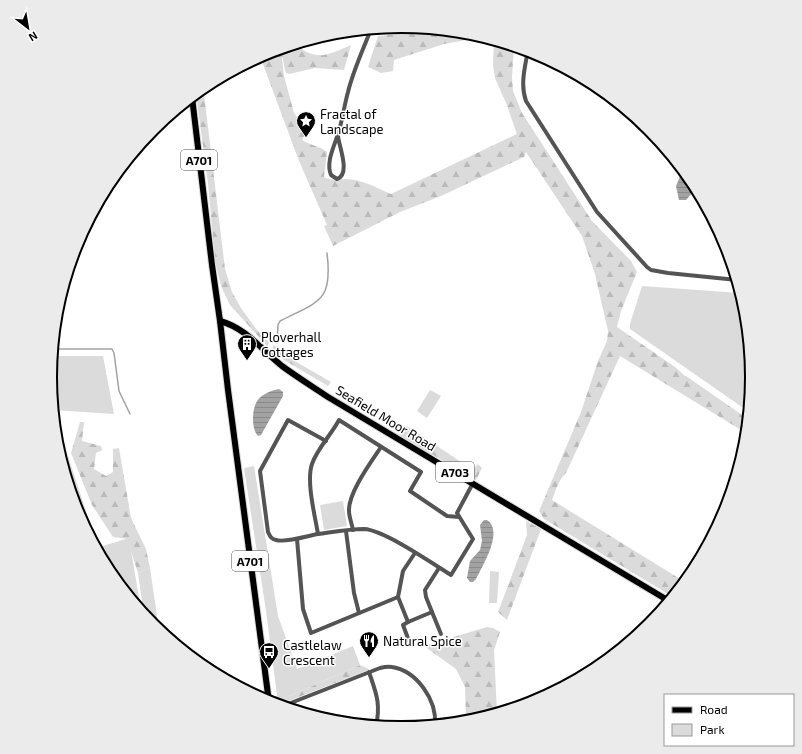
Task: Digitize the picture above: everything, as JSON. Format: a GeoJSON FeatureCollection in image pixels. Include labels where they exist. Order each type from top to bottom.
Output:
{"type":"FeatureCollection","features":[{"type":"Feature","properties":{"kind":"main road","name":"A701"},"geometry":{"type":"LineString","coordinates":[[193,103],[267,694]]}},
{"type":"Feature","properties":{"kind":"main road","name":"Seafield Moor Road"},"geometry":{"type":"LineString","coordinates":[[220,321],[240,329],[282,365],[328,397],[664,598]]}},
{"type":"Feature","properties":{"kind":"street"},"geometry":{"type":"LineString","coordinates":[[338,136],[344,166],[344,174],[337,179],[330,175],[329,165],[333,146],[338,136],[348,91],[369,35]]}},
{"type":"Feature","properties":{"kind":"street"},"geometry":{"type":"LineString","coordinates":[[527,57],[523,84],[523,93],[526,101],[597,212],[643,263],[651,270],[731,279]]}},
{"type":"Feature","properties":{"kind":"street"},"geometry":{"type":"LineString","coordinates":[[326,441],[288,420],[260,471],[270,538],[277,541],[297,539],[318,534],[366,529],[381,534],[451,575],[473,539],[457,513],[473,483]]}},
{"type":"Feature","properties":{"kind":"street"},"geometry":{"type":"LineString","coordinates":[[318,534],[310,483],[310,472],[312,463],[339,420],[421,472],[410,491],[447,516],[459,517]]}},
{"type":"Feature","properties":{"kind":"street"},"geometry":{"type":"LineString","coordinates":[[353,530],[349,511],[351,498],[363,474],[381,446]]}},
{"type":"Feature","properties":{"kind":"street"},"geometry":{"type":"LineString","coordinates":[[346,531],[354,593],[359,613]]}},
{"type":"Feature","properties":{"kind":"street"},"geometry":{"type":"LineString","coordinates":[[297,539],[303,610],[311,633],[398,597]]}},
{"type":"Feature","properties":{"kind":"street"},"geometry":{"type":"LineString","coordinates":[[408,622],[398,597],[403,571],[415,553]]}},
{"type":"Feature","properties":{"kind":"street"},"geometry":{"type":"LineString","coordinates":[[439,568],[425,590],[441,634]]}},
{"type":"Feature","properties":{"kind":"street"},"geometry":{"type":"LineString","coordinates":[[409,641],[403,625],[432,612]]}},
{"type":"Feature","properties":{"kind":"street"},"geometry":{"type":"LineString","coordinates":[[290,703],[369,672],[391,666],[412,676],[429,696],[434,708],[435,719]]}},
{"type":"Feature","properties":{"kind":"street"},"geometry":{"type":"LineString","coordinates":[[369,672],[378,701],[379,712],[377,720]]}},
{"type":"Feature","properties":{"kind":"green space"},"geometry":{"type":"Polygon","coordinates":[[[423,34],[467,40],[444,44],[394,60],[393,71],[381,73],[368,67],[378,36],[423,34]]]}},
{"type":"Feature","properties":{"kind":"green space"},"geometry":{"type":"Polygon","coordinates":[[[351,45],[344,70],[315,68],[289,74],[286,73],[282,54],[290,51],[301,48],[310,53],[323,55],[330,54],[351,45]]]}},
{"type":"Feature","properties":{"kind":"green space"},"geometry":{"type":"Polygon","coordinates":[[[494,46],[514,52],[512,77],[513,91],[522,113],[592,221],[631,261],[637,272],[621,311],[617,327],[743,415],[741,430],[620,356],[566,473],[561,479],[556,490],[552,500],[679,579],[668,594],[544,519],[539,511],[581,412],[598,361],[607,341],[608,331],[595,274],[582,236],[526,152],[524,157],[441,196],[400,212],[333,246],[324,226],[327,225],[299,161],[262,62],[281,54],[284,76],[294,113],[307,130],[302,140],[327,152],[324,177],[332,179],[357,180],[391,194],[517,134],[495,78],[493,65],[494,46]]]}},
{"type":"Feature","properties":{"kind":"green space"},"geometry":{"type":"Polygon","coordinates":[[[204,95],[225,269],[232,292],[241,308],[257,330],[269,342],[267,346],[230,305],[221,286],[215,261],[208,183],[197,100],[204,95]]]}},
{"type":"Feature","properties":{"kind":"green space"},"geometry":{"type":"Polygon","coordinates":[[[642,286],[734,293],[742,332],[744,355],[745,377],[743,408],[630,329],[630,324],[642,286]]]}},
{"type":"Feature","properties":{"kind":"green space"},"geometry":{"type":"Polygon","coordinates":[[[274,345],[298,363],[331,382],[328,386],[284,360],[272,349],[274,345]]]}},
{"type":"Feature","properties":{"kind":"green space"},"geometry":{"type":"Polygon","coordinates":[[[58,356],[103,356],[114,414],[59,410],[57,377],[58,356]]]}},
{"type":"Feature","properties":{"kind":"green space"},"geometry":{"type":"Polygon","coordinates":[[[430,390],[441,396],[427,418],[417,411],[430,390]]]}},
{"type":"Feature","properties":{"kind":"green space"},"geometry":{"type":"Polygon","coordinates":[[[80,422],[84,422],[82,441],[101,446],[102,450],[96,453],[94,469],[106,476],[113,472],[113,449],[119,448],[131,518],[146,549],[150,568],[138,573],[127,539],[113,537],[92,505],[71,453],[80,422]]]}},
{"type":"Feature","properties":{"kind":"green space"},"geometry":{"type":"Polygon","coordinates":[[[407,426],[473,470],[478,464],[482,468],[476,480],[399,435],[407,426]]]}},
{"type":"Feature","properties":{"kind":"green space"},"geometry":{"type":"Polygon","coordinates":[[[64,443],[91,527],[75,488],[64,443]]]}},
{"type":"Feature","properties":{"kind":"green space"},"geometry":{"type":"Polygon","coordinates":[[[254,466],[278,616],[297,669],[353,646],[360,665],[285,698],[284,701],[275,697],[277,695],[266,611],[244,468],[254,466]]]}},
{"type":"Feature","properties":{"kind":"green space"},"geometry":{"type":"Polygon","coordinates":[[[343,501],[347,526],[324,530],[320,505],[343,501]]]}},
{"type":"Feature","properties":{"kind":"green space"},"geometry":{"type":"Polygon","coordinates":[[[526,521],[541,529],[507,620],[498,612],[527,535],[526,521]]]}},
{"type":"Feature","properties":{"kind":"green space"},"geometry":{"type":"Polygon","coordinates":[[[129,538],[139,601],[115,568],[102,546],[129,538]]]}},
{"type":"Feature","properties":{"kind":"green space"},"geometry":{"type":"Polygon","coordinates":[[[150,568],[157,619],[142,604],[138,573],[150,568]]]}},
{"type":"Feature","properties":{"kind":"green space"},"geometry":{"type":"Polygon","coordinates":[[[490,571],[499,572],[497,603],[489,603],[490,571]]]}},
{"type":"Feature","properties":{"kind":"green space"},"geometry":{"type":"Polygon","coordinates":[[[487,627],[493,628],[500,632],[494,650],[497,707],[466,714],[465,687],[456,669],[424,646],[487,627]]]}},
{"type":"Feature","properties":{"kind":"green space"},"geometry":{"type":"Polygon","coordinates":[[[360,665],[369,669],[287,702],[284,701],[285,698],[360,665]]]}},
{"type":"Feature","properties":{"kind":"shaded area"},"geometry":{"type":"Polygon","coordinates":[[[680,176],[692,193],[686,200],[679,200],[676,186],[680,176]]]}},
{"type":"Feature","properties":{"kind":"shaded area"},"geometry":{"type":"Polygon","coordinates":[[[279,389],[283,392],[283,396],[261,435],[258,436],[253,421],[253,412],[256,402],[263,395],[279,389]]]}},
{"type":"Feature","properties":{"kind":"shaded area"},"geometry":{"type":"Polygon","coordinates":[[[484,520],[487,520],[492,525],[493,540],[487,557],[476,579],[473,582],[470,582],[467,578],[470,561],[480,550],[482,541],[480,525],[484,520]]]}},
{"type":"Feature","properties":{"kind":"waterway"},"geometry":{"type":"LineString","coordinates":[[277,343],[278,325],[280,321],[314,304],[325,291],[328,281],[327,253]]}},
{"type":"Feature","properties":{"kind":"waterway"},"geometry":{"type":"LineString","coordinates":[[59,349],[112,349],[114,353],[119,391],[130,414]]}},
{"type":"Feature","properties":{"kind":"place","name":"Fractal of Landscape"},"geometry":{"type":"Point","coordinates":[306,138]}},
{"type":"Feature","properties":{"kind":"place","name":"Ploverhall Cottages"},"geometry":{"type":"Point","coordinates":[247,361]}},
{"type":"Feature","properties":{"kind":"place","name":"Natural Spice"},"geometry":{"type":"Point","coordinates":[369,658]}},
{"type":"Feature","properties":{"kind":"place","name":"Castlelaw Crescent"},"geometry":{"type":"Point","coordinates":[269,669]}}]}
